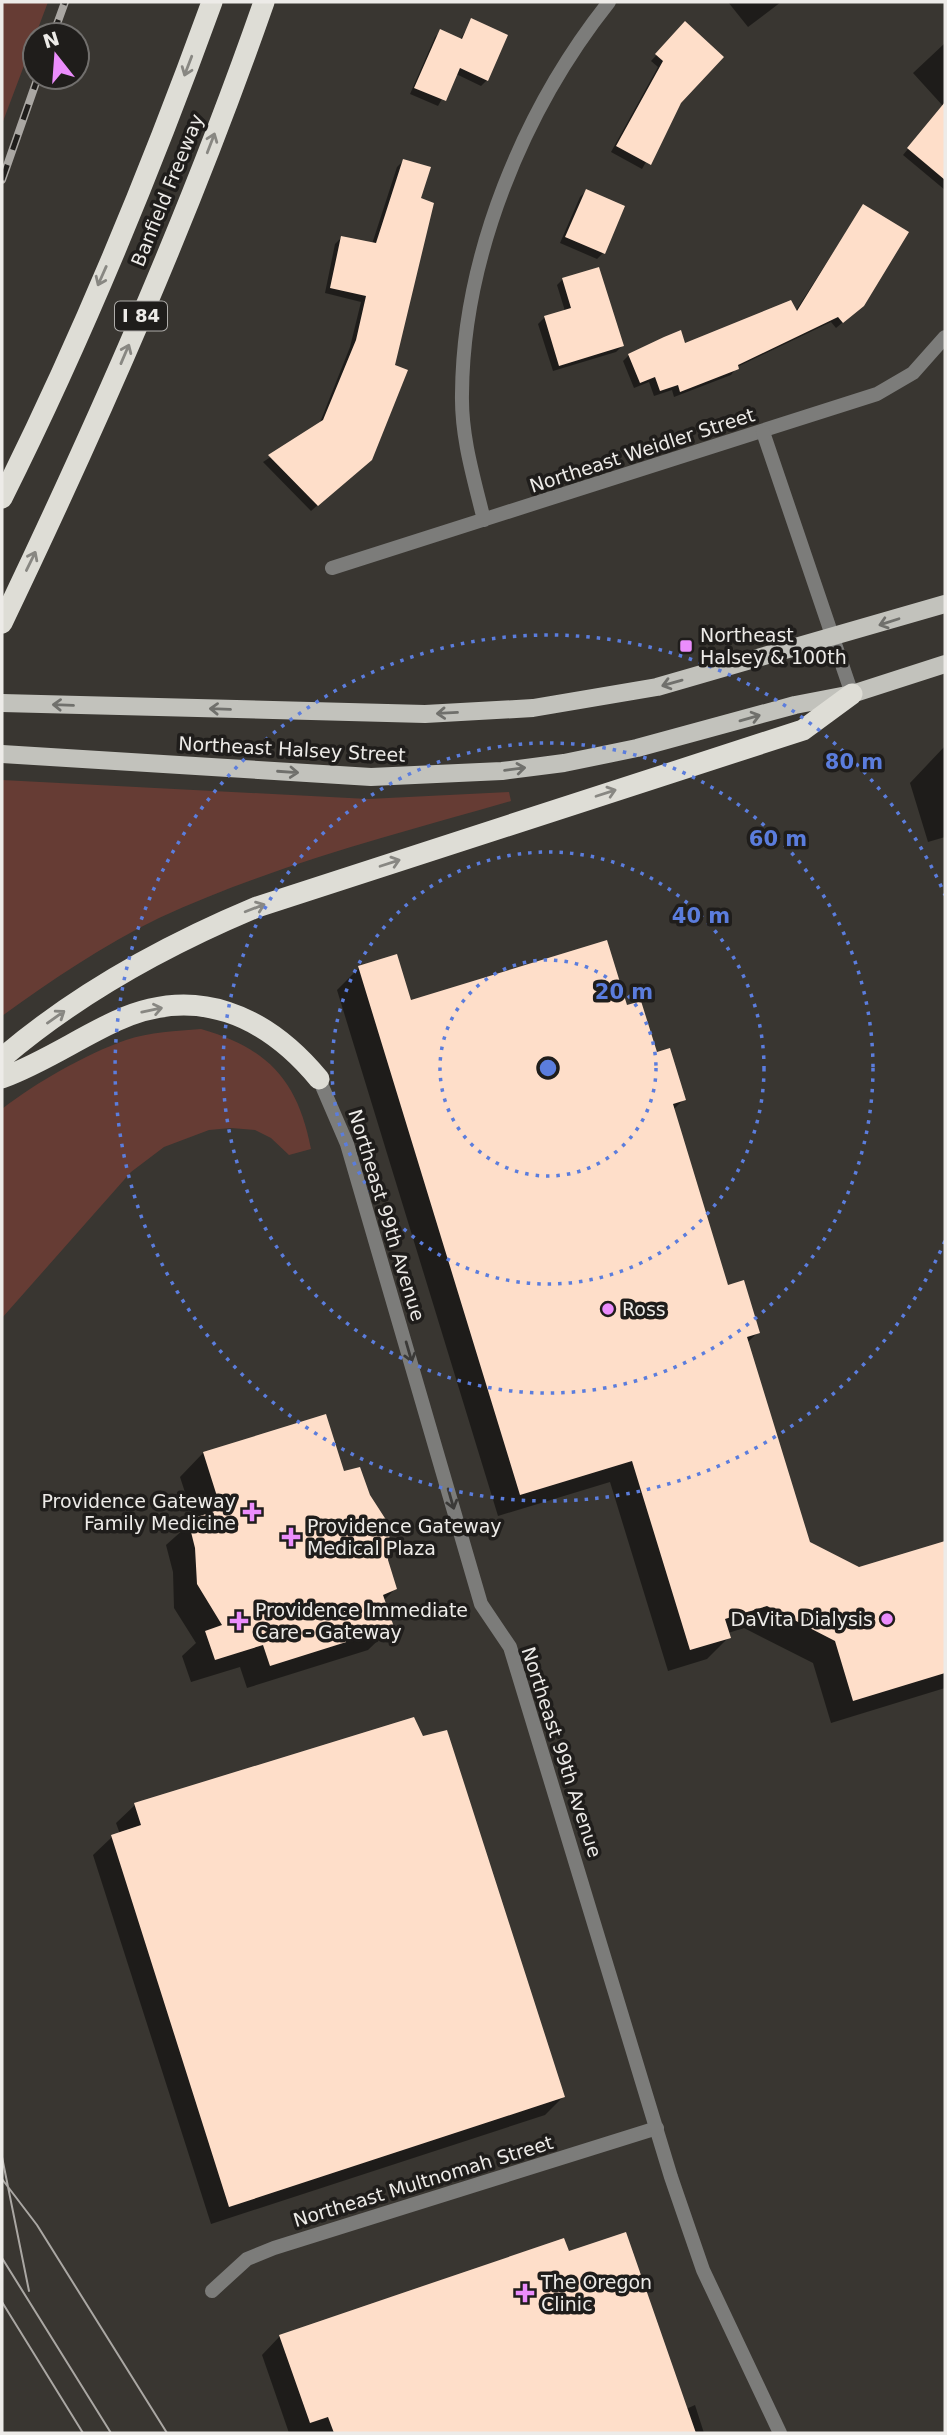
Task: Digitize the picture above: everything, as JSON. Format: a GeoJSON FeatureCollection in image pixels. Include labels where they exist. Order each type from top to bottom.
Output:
{"type":"FeatureCollection","features":[{"type":"Feature","properties":{"kind":"highway","name":"Banfield Freeway"},"geometry":{"type":"LineString","coordinates":[[2,498],[164,131],[212,2]]}},
{"type":"Feature","properties":{"kind":"highway","name":"Banfield Freeway"},"geometry":{"type":"LineString","coordinates":[[2,623],[109,393],[210,147],[264,2]]}},
{"type":"Feature","properties":{"kind":"highway"},"geometry":{"type":"LineString","coordinates":[[2,1058],[58,1015],[146,959],[201,930],[268,903],[803,730],[852,694]]}},
{"type":"Feature","properties":{"kind":"highway"},"geometry":{"type":"LineString","coordinates":[[2,1078],[33,1066],[118,1020],[146,1010],[180,1005],[217,1008],[246,1017],[277,1035],[319,1079]]}},
{"type":"Feature","properties":{"kind":"main road","name":"Northeast Halsey Street"},"geometry":{"type":"LineString","coordinates":[[2,703],[425,714],[533,708],[657,687],[833,639],[945,604]]}},
{"type":"Feature","properties":{"kind":"main road","name":"Northeast Halsey Street"},"geometry":{"type":"LineString","coordinates":[[2,754],[372,777],[502,771],[564,763],[637,748],[795,705],[852,694],[945,664]]}},
{"type":"Feature","properties":{"kind":"street"},"geometry":{"type":"LineString","coordinates":[[484,520],[465,442],[461,395],[467,328],[484,250],[528,127],[560,70],[608,2]]}},
{"type":"Feature","properties":{"kind":"street","name":"Northeast Weidler Street"},"geometry":{"type":"LineString","coordinates":[[332,568],[877,394],[913,373],[945,337]]}},
{"type":"Feature","properties":{"kind":"street"},"geometry":{"type":"LineString","coordinates":[[763,432],[852,694]]}},
{"type":"Feature","properties":{"kind":"street","name":"Northeast 99th Avenue"},"geometry":{"type":"LineString","coordinates":[[319,1079],[347,1144],[481,1604],[510,1647],[703,2270],[780,2433]]}},
{"type":"Feature","properties":{"kind":"street","name":"Northeast Multnomah Street"},"geometry":{"type":"LineString","coordinates":[[212,2291],[247,2259],[274,2248],[657,2128]]}},
{"type":"Feature","properties":{"kind":"shaded area"},"geometry":{"type":"Polygon","coordinates":[[[2,2],[48,2],[41,21],[21,21],[21,74],[2,124],[2,2]]]}},
{"type":"Feature","properties":{"kind":"shaded area"},"geometry":{"type":"Polygon","coordinates":[[[2,780],[368,799],[509,792],[511,801],[333,853],[202,899],[159,918],[98,951],[2,1016],[2,780]]]}},
{"type":"Feature","properties":{"kind":"shaded area"},"geometry":{"type":"Polygon","coordinates":[[[201,1029],[245,1046],[262,1057],[276,1071],[298,1104],[311,1149],[289,1155],[271,1138],[255,1130],[231,1128],[209,1130],[164,1147],[131,1172],[2,1318],[2,1109],[61,1070],[111,1046],[144,1035],[201,1029]]]}},
{"type":"Feature","properties":{"kind":"building"},"geometry":{"type":"Polygon","coordinates":[[[471,18],[508,35],[488,81],[460,68],[446,101],[414,88],[440,29],[462,39],[471,18]]]}},
{"type":"Feature","properties":{"kind":"building"},"geometry":{"type":"Polygon","coordinates":[[[685,21],[724,57],[681,103],[651,165],[616,146],[663,61],[655,54],[685,21]]]}},
{"type":"Feature","properties":{"kind":"building"},"geometry":{"type":"Polygon","coordinates":[[[945,102],[945,180],[907,148],[945,102]]]}},
{"type":"Feature","properties":{"kind":"building"},"geometry":{"type":"Polygon","coordinates":[[[403,159],[431,167],[421,198],[434,203],[395,365],[408,370],[372,460],[318,506],[268,455],[323,420],[356,340],[366,296],[330,288],[341,236],[376,243],[403,159]]]}},
{"type":"Feature","properties":{"kind":"building"},"geometry":{"type":"Polygon","coordinates":[[[586,189],[625,206],[605,254],[565,237],[586,189]]]}},
{"type":"Feature","properties":{"kind":"building"},"geometry":{"type":"Polygon","coordinates":[[[863,204],[909,232],[864,306],[843,323],[838,317],[738,365],[739,369],[680,392],[678,385],[660,391],[655,377],[640,383],[628,354],[664,337],[681,330],[685,343],[791,300],[797,311],[863,204]]]}},
{"type":"Feature","properties":{"kind":"building"},"geometry":{"type":"Polygon","coordinates":[[[599,267],[624,346],[559,366],[544,316],[571,308],[562,278],[599,267]]]}},
{"type":"Feature","properties":{"kind":"building"},"geometry":{"type":"Polygon","coordinates":[[[607,940],[627,1005],[641,1001],[657,1052],[670,1048],[686,1100],[673,1104],[728,1285],[744,1280],[760,1333],[747,1337],[810,1542],[859,1567],[945,1541],[945,1673],[853,1701],[835,1641],[767,1606],[725,1619],[731,1638],[690,1650],[632,1461],[520,1495],[358,966],[397,954],[411,1000],[607,940]]]}},
{"type":"Feature","properties":{"kind":"building","name":"Providence Gateway Medical Plaza"},"geometry":{"type":"Polygon","coordinates":[[[326,1414],[344,1471],[360,1467],[370,1495],[390,1526],[388,1560],[397,1589],[383,1595],[394,1627],[270,1666],[263,1645],[215,1660],[205,1631],[222,1625],[197,1584],[195,1548],[188,1520],[221,1509],[203,1452],[326,1414]]]}},
{"type":"Feature","properties":{"kind":"building"},"geometry":{"type":"Polygon","coordinates":[[[414,1717],[423,1736],[447,1730],[565,2097],[229,2207],[111,1835],[141,1825],[134,1803],[414,1717]]]}},
{"type":"Feature","properties":{"kind":"building","name":"The Oregon Clinic"},"geometry":{"type":"Polygon","coordinates":[[[626,2232],[696,2433],[334,2433],[328,2417],[310,2423],[279,2335],[564,2238],[569,2251],[626,2232]]]}},
{"type":"Feature","properties":{"kind":"tram line"},"geometry":{"type":"LineString","coordinates":[[2,2157],[29,2291]]}},
{"type":"Feature","properties":{"kind":"tram line"},"geometry":{"type":"LineString","coordinates":[[2,2179],[37,2225],[167,2433]]}},
{"type":"Feature","properties":{"kind":"tram line"},"geometry":{"type":"LineString","coordinates":[[2,2258],[111,2433]]}},
{"type":"Feature","properties":{"kind":"tram line"},"geometry":{"type":"LineString","coordinates":[[2,2302],[83,2433]]}},
{"type":"Feature","properties":{"kind":"railway"},"geometry":{"type":"LineString","coordinates":[[58,21],[65,2]]}},
{"type":"Feature","properties":{"kind":"railway"},"geometry":{"type":"LineString","coordinates":[[2,180],[33,91]]}},
{"type":"Feature","properties":{"kind":"place","name":"Northeast Halsey & 100th"},"geometry":{"type":"Point","coordinates":[686,646]}},
{"type":"Feature","properties":{"kind":"place","name":"Ross"},"geometry":{"type":"Point","coordinates":[608,1309]}},
{"type":"Feature","properties":{"kind":"place","name":"Providence Gateway Family Medicine"},"geometry":{"type":"Point","coordinates":[252,1512]}},
{"type":"Feature","properties":{"kind":"place","name":"Providence Gateway Medical Plaza"},"geometry":{"type":"Point","coordinates":[291,1537]}},
{"type":"Feature","properties":{"kind":"place","name":"DaVita Dialysis"},"geometry":{"type":"Point","coordinates":[887,1619]}},
{"type":"Feature","properties":{"kind":"place","name":"Providence Immediate Care - Gateway"},"geometry":{"type":"Point","coordinates":[239,1621]}},
{"type":"Feature","properties":{"kind":"place","name":"The Oregon Clinic"},"geometry":{"type":"Point","coordinates":[525,2293]}}]}
